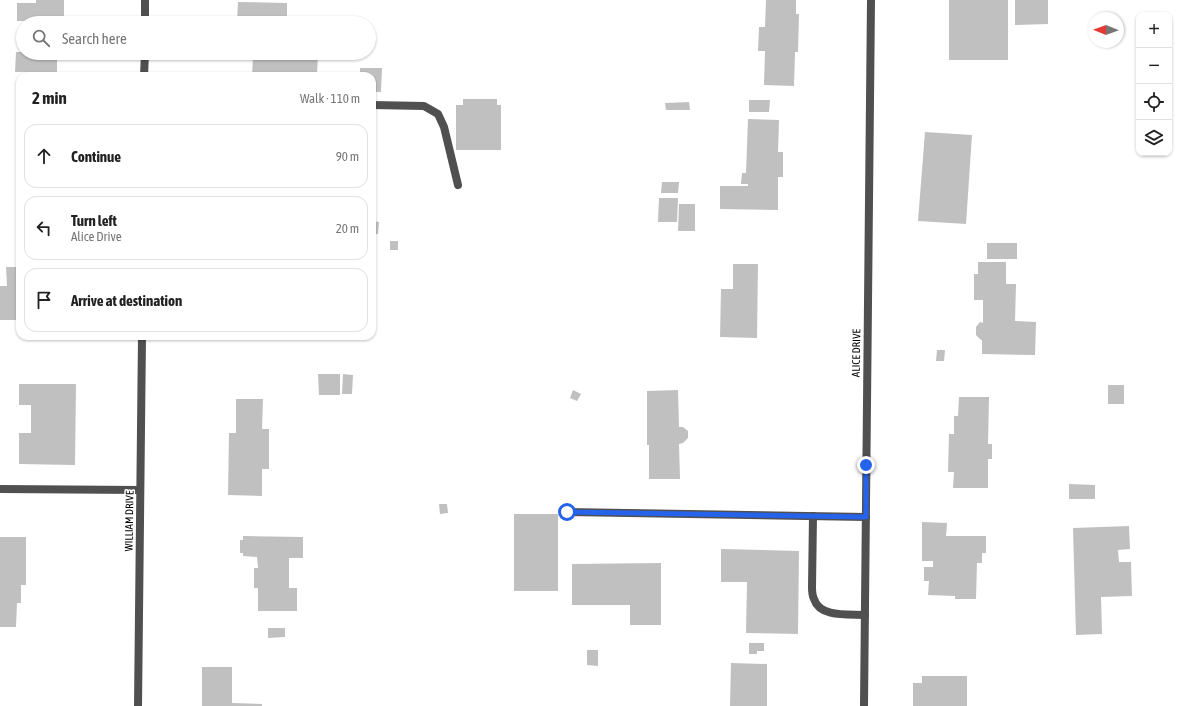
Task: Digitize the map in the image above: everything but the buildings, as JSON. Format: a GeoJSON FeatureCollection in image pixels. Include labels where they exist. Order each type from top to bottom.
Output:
{"type":"FeatureCollection","features":[{"type":"Feature","properties":{"kind":"street"},"geometry":{"type":"LineString","coordinates":[[145,0],[145,16]]}},
{"type":"Feature","properties":{"kind":"street","name":"ALICE DRIVE"},"geometry":{"type":"LineString","coordinates":[[864,706],[871,0]]}},
{"type":"Feature","properties":{"kind":"street"},"geometry":{"type":"LineString","coordinates":[[144,72],[145,60]]}},
{"type":"Feature","properties":{"kind":"street"},"geometry":{"type":"LineString","coordinates":[[376,105],[424,106],[438,114],[444,127],[458,185]]}},
{"type":"Feature","properties":{"kind":"street","name":"WILLIAM DRIVE"},"geometry":{"type":"LineString","coordinates":[[138,706],[142,340]]}},
{"type":"Feature","properties":{"kind":"street"},"geometry":{"type":"LineString","coordinates":[[0,489],[140,490]]}},
{"type":"Feature","properties":{"kind":"street"},"geometry":{"type":"LineString","coordinates":[[567,512],[866,517]]}},
{"type":"Feature","properties":{"kind":"street"},"geometry":{"type":"LineString","coordinates":[[813,516],[812,587],[815,604],[822,610],[835,614],[865,615]]}},
{"type":"Feature","properties":{"kind":"route"},"geometry":{"type":"LineString","coordinates":[[567,512],[866,517],[866,465]]}}]}
